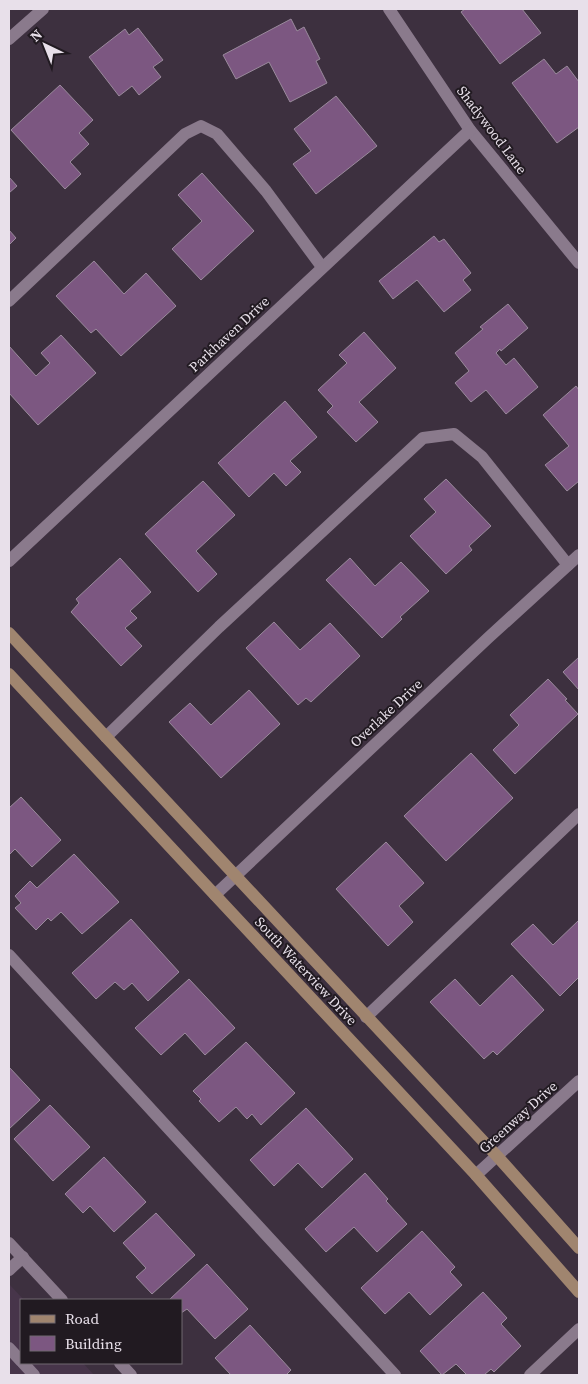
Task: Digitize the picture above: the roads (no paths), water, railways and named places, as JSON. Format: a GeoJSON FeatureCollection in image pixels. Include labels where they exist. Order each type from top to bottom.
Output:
{"type":"FeatureCollection","features":[{"type":"Feature","properties":{"kind":"street"},"geometry":{"type":"LineString","coordinates":[[9,39],[43,9]]}},
{"type":"Feature","properties":{"kind":"street","name":"Shadywood Lane"},"geometry":{"type":"LineString","coordinates":[[389,9],[470,130],[579,263]]}},
{"type":"Feature","properties":{"kind":"street"},"geometry":{"type":"LineString","coordinates":[[9,301],[185,134],[201,126],[217,134],[266,191],[322,267]]}},
{"type":"Feature","properties":{"kind":"street","name":"Parkhaven Drive"},"geometry":{"type":"LineString","coordinates":[[9,561],[470,130]]}},
{"type":"Feature","properties":{"kind":"street"},"geometry":{"type":"LineString","coordinates":[[106,736],[219,627],[423,438],[454,434],[482,457],[568,565]]}},
{"type":"Feature","properties":{"kind":"street","name":"Overlake Drive"},"geometry":{"type":"LineString","coordinates":[[214,896],[579,555]]}},
{"type":"Feature","properties":{"kind":"street","name":"South Waterview Drive"},"geometry":{"type":"LineString","coordinates":[[9,633],[497,1156],[579,1248]]}},
{"type":"Feature","properties":{"kind":"street","name":"South Waterview Drive"},"geometry":{"type":"LineString","coordinates":[[9,674],[476,1175],[579,1292]]}},
{"type":"Feature","properties":{"kind":"street"},"geometry":{"type":"LineString","coordinates":[[366,1017],[579,814]]}},
{"type":"Feature","properties":{"kind":"street"},"geometry":{"type":"LineString","coordinates":[[9,955],[395,1375]]}},
{"type":"Feature","properties":{"kind":"street","name":"Greenway Drive"},"geometry":{"type":"LineString","coordinates":[[476,1175],[579,1081]]}},
{"type":"Feature","properties":{"kind":"street"},"geometry":{"type":"LineString","coordinates":[[9,1243],[61,1299]]}},
{"type":"Feature","properties":{"kind":"street"},"geometry":{"type":"LineString","coordinates":[[9,1270],[23,1257]]}},
{"type":"Feature","properties":{"kind":"street"},"geometry":{"type":"LineString","coordinates":[[530,1375],[579,1329]]}},
{"type":"Feature","properties":{"kind":"street"},"geometry":{"type":"LineString","coordinates":[[9,1348],[20,1360]]}},
{"type":"Feature","properties":{"kind":"street"},"geometry":{"type":"LineString","coordinates":[[24,1364],[34,1375]]}},
{"type":"Feature","properties":{"kind":"street"},"geometry":{"type":"LineString","coordinates":[[121,1364],[131,1375]]}}]}
